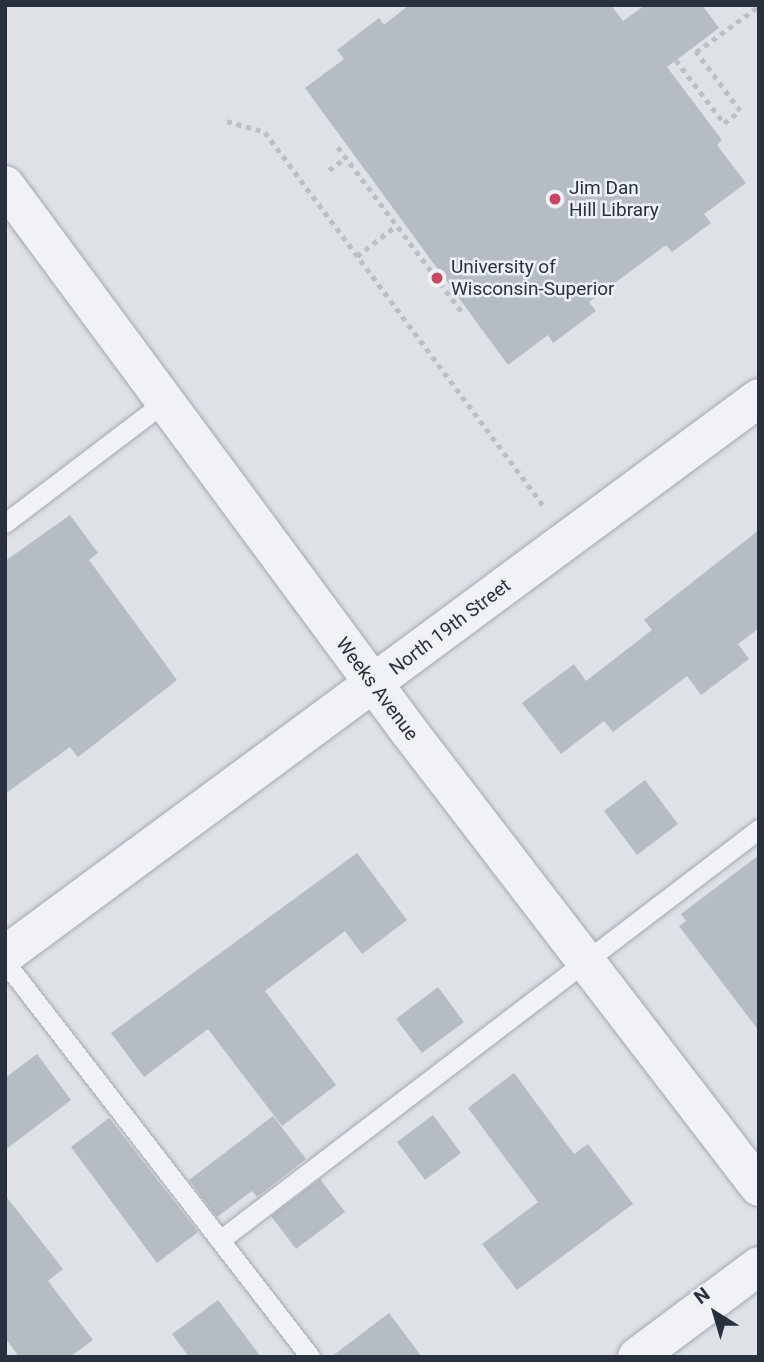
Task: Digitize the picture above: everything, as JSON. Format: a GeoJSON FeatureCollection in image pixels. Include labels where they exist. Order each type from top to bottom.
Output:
{"type":"FeatureCollection","features":[{"type":"Feature","properties":{"kind":"street","name":"Weeks Avenue"},"geometry":{"type":"LineString","coordinates":[[5,185],[167,400],[374,684],[759,1187]]}},
{"type":"Feature","properties":{"kind":"street","name":"North 19th Street"},"geometry":{"type":"LineString","coordinates":[[5,955],[759,398]]}},
{"type":"Feature","properties":{"kind":"street"},"geometry":{"type":"LineString","coordinates":[[637,1357],[759,1266]]}},
{"type":"Feature","properties":{"kind":"lane"},"geometry":{"type":"LineString","coordinates":[[5,523],[167,400]]}},
{"type":"Feature","properties":{"kind":"lane"},"geometry":{"type":"LineString","coordinates":[[220,1240],[759,829]]}},
{"type":"Feature","properties":{"kind":"lane"},"geometry":{"type":"LineString","coordinates":[[5,962],[310,1357]]}},
{"type":"Feature","properties":{"kind":"path"},"geometry":{"type":"LineString","coordinates":[[676,60],[724,123],[740,111],[696,52],[759,6]]}},
{"type":"Feature","properties":{"kind":"path"},"geometry":{"type":"LineString","coordinates":[[227,121],[265,132],[568,539]]}},
{"type":"Feature","properties":{"kind":"path"},"geometry":{"type":"LineString","coordinates":[[338,147],[464,315]]}},
{"type":"Feature","properties":{"kind":"path"},"geometry":{"type":"LineString","coordinates":[[329,170],[346,158]]}},
{"type":"Feature","properties":{"kind":"path"},"geometry":{"type":"LineString","coordinates":[[357,256],[396,226]]}},
{"type":"Feature","properties":{"kind":"building","name":"Jim Dan Hill Library"},"geometry":{"type":"Polygon","coordinates":[[[409,5],[611,5],[623,21],[645,5],[702,5],[719,28],[667,67],[722,140],[717,145],[746,183],[704,214],[711,223],[672,252],[666,245],[589,302],[596,311],[553,343],[548,335],[508,365],[305,88],[344,59],[337,50],[379,18],[384,25],[409,5]]]}},
{"type":"Feature","properties":{"kind":"building"},"geometry":{"type":"Polygon","coordinates":[[[70,515],[98,553],[89,560],[177,680],[78,757],[70,747],[5,794],[5,561],[70,515]]]}},
{"type":"Feature","properties":{"kind":"building"},"geometry":{"type":"Polygon","coordinates":[[[759,530],[759,628],[738,644],[749,659],[701,695],[687,676],[613,732],[604,721],[561,754],[522,703],[574,664],[586,681],[652,630],[644,620],[759,530]]]}},
{"type":"Feature","properties":{"kind":"building"},"geometry":{"type":"Polygon","coordinates":[[[645,780],[678,824],[637,855],[604,811],[645,780]]]}},
{"type":"Feature","properties":{"kind":"building"},"geometry":{"type":"Polygon","coordinates":[[[357,853],[407,920],[362,954],[345,931],[265,991],[336,1085],[282,1126],[208,1029],[144,1077],[111,1033],[357,853]]]}},
{"type":"Feature","properties":{"kind":"building"},"geometry":{"type":"Polygon","coordinates":[[[759,855],[759,1031],[679,926],[686,921],[681,914],[759,855]]]}},
{"type":"Feature","properties":{"kind":"building"},"geometry":{"type":"Polygon","coordinates":[[[438,987],[464,1022],[422,1053],[396,1019],[438,987]]]}},
{"type":"Feature","properties":{"kind":"building"},"geometry":{"type":"Polygon","coordinates":[[[37,1054],[71,1100],[5,1150],[5,1078],[37,1054]]]}},
{"type":"Feature","properties":{"kind":"building"},"geometry":{"type":"Polygon","coordinates":[[[514,1073],[574,1154],[588,1144],[633,1204],[517,1290],[482,1244],[538,1202],[468,1108],[514,1073]]]}},
{"type":"Feature","properties":{"kind":"building"},"geometry":{"type":"Polygon","coordinates":[[[433,1115],[461,1153],[425,1180],[397,1142],[433,1115]]]}},
{"type":"Feature","properties":{"kind":"building"},"geometry":{"type":"Polygon","coordinates":[[[273,1116],[306,1159],[257,1197],[252,1191],[217,1217],[189,1180],[273,1116]]]}},
{"type":"Feature","properties":{"kind":"building"},"geometry":{"type":"Polygon","coordinates":[[[109,1118],[198,1232],[157,1263],[71,1147],[109,1118]]]}},
{"type":"Feature","properties":{"kind":"building"},"geometry":{"type":"Polygon","coordinates":[[[320,1179],[345,1212],[296,1249],[271,1216],[320,1179]]]}},
{"type":"Feature","properties":{"kind":"building"},"geometry":{"type":"Polygon","coordinates":[[[5,1195],[63,1269],[48,1281],[93,1340],[70,1357],[19,1357],[5,1338],[5,1195]]]}},
{"type":"Feature","properties":{"kind":"building"},"geometry":{"type":"Polygon","coordinates":[[[218,1300],[261,1357],[189,1357],[172,1334],[218,1300]]]}},
{"type":"Feature","properties":{"kind":"building"},"geometry":{"type":"Polygon","coordinates":[[[389,1313],[422,1357],[331,1357],[389,1313]]]}},
{"type":"Feature","properties":{"kind":"place","name":"Jim Dan Hill Library"},"geometry":{"type":"Point","coordinates":[555,199]}},
{"type":"Feature","properties":{"kind":"place","name":"University of Wisconsin-Superior"},"geometry":{"type":"Point","coordinates":[437,278]}}]}
